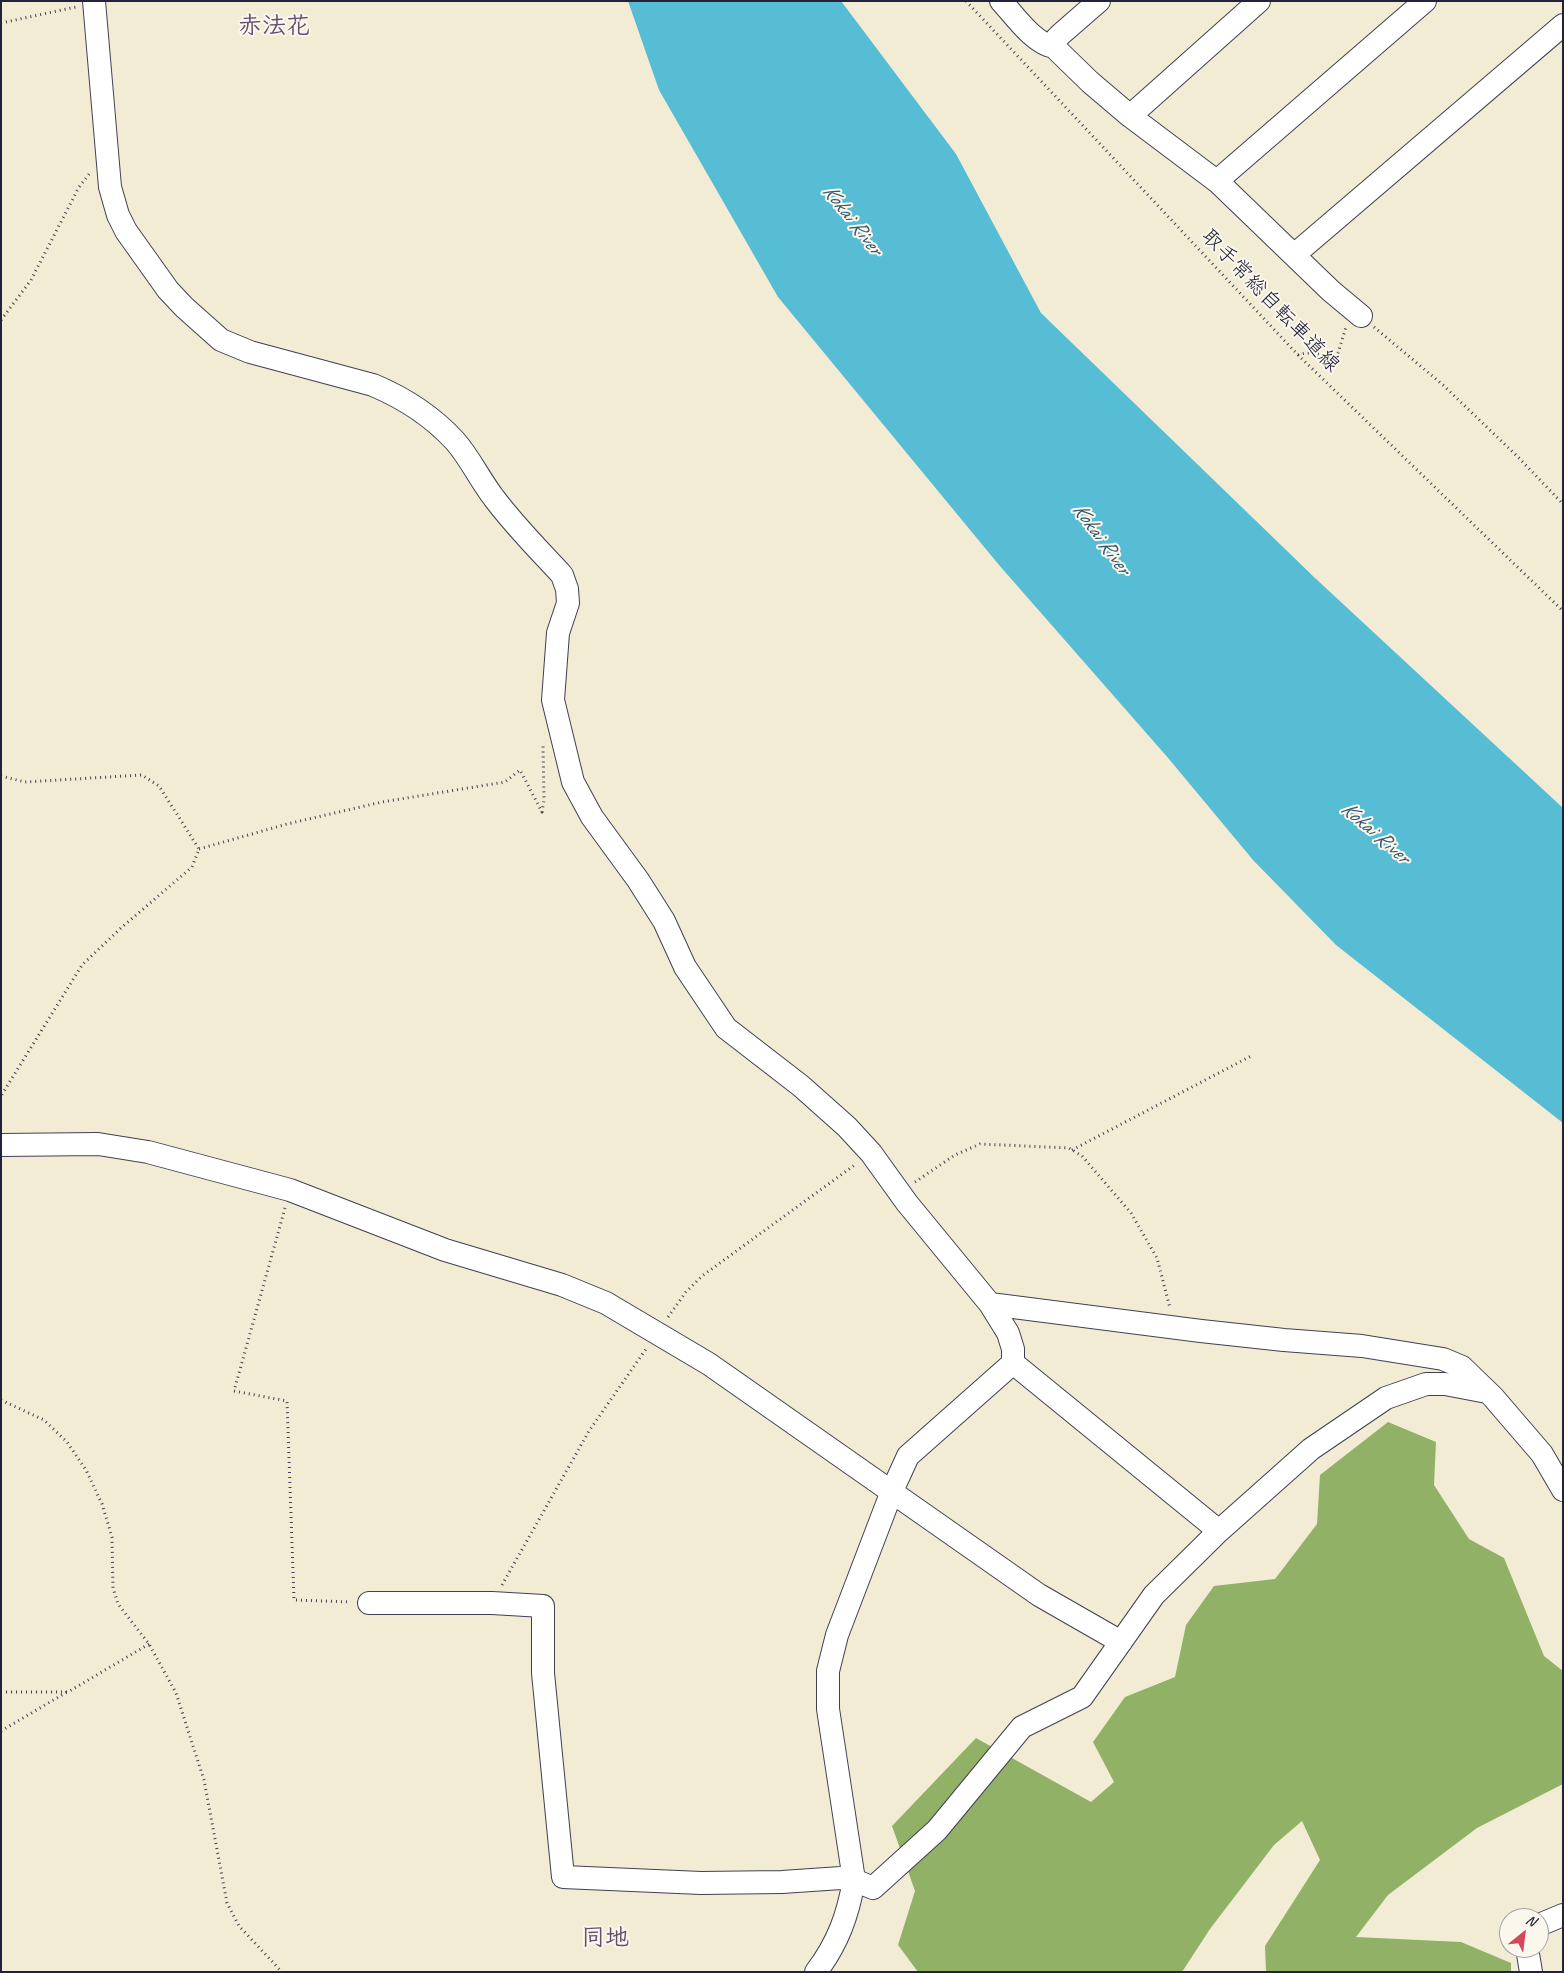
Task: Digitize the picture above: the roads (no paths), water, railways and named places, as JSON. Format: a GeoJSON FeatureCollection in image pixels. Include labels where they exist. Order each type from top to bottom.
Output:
{"type":"FeatureCollection","features":[{"type":"Feature","properties":{"kind":"street"},"geometry":{"type":"LineString","coordinates":[[1001,1],[1038,41],[1046,46],[1054,47],[1090,82],[1130,116],[1219,183],[1331,292],[1361,316]]}},
{"type":"Feature","properties":{"kind":"street"},"geometry":{"type":"LineString","coordinates":[[1054,47],[1056,39],[1099,1]]}},
{"type":"Feature","properties":{"kind":"street"},"geometry":{"type":"LineString","coordinates":[[1130,116],[1259,1]]}},
{"type":"Feature","properties":{"kind":"street"},"geometry":{"type":"LineString","coordinates":[[1219,183],[1225,174],[1425,1]]}},
{"type":"Feature","properties":{"kind":"street"},"geometry":{"type":"LineString","coordinates":[[94,2],[110,187],[118,215],[126,231],[168,290],[221,340],[250,352],[374,386],[413,405],[455,441],[494,498],[562,575],[567,589],[568,603],[558,633],[553,700],[574,782],[592,817],[638,880],[664,921],[685,967],[726,1028],[801,1086],[848,1127],[990,1304],[1008,1333],[1013,1349],[1013,1363],[908,1456],[892,1491],[837,1635],[828,1671],[828,1708],[854,1880],[850,1908],[842,1929],[816,1972]]}},
{"type":"Feature","properties":{"kind":"street"},"geometry":{"type":"LineString","coordinates":[[1294,255],[1563,25]]}},
{"type":"Feature","properties":{"kind":"street"},"geometry":{"type":"LineString","coordinates":[[1,1145],[98,1144],[148,1152],[290,1190],[445,1250],[562,1285],[606,1303],[709,1364],[1039,1595],[1121,1642]]}},
{"type":"Feature","properties":{"kind":"street"},"geometry":{"type":"LineString","coordinates":[[990,1304],[1175,1328],[1284,1340],[1362,1346],[1443,1359],[1462,1367],[1487,1392],[1542,1454],[1563,1490]]}},
{"type":"Feature","properties":{"kind":"street"},"geometry":{"type":"LineString","coordinates":[[1013,1363],[1218,1530]]}},
{"type":"Feature","properties":{"kind":"street"},"geometry":{"type":"LineString","coordinates":[[369,1603],[492,1602],[543,1606],[543,1674],[564,1877],[700,1883],[782,1882],[841,1878],[854,1880],[873,1888],[938,1830],[1022,1727],[1082,1697],[1154,1595],[1218,1530],[1311,1449],[1386,1398],[1426,1384],[1445,1384],[1487,1392]]}},
{"type":"Feature","properties":{"kind":"street"},"geometry":{"type":"LineString","coordinates":[[1549,1921],[1563,1915]]}},
{"type":"Feature","properties":{"kind":"street"},"geometry":{"type":"LineString","coordinates":[[1529,1958],[1532,1972]]}},
{"type":"Feature","properties":{"kind":"water","name":"Kokai River"},"geometry":{"type":"Polygon","coordinates":[[[628,1],[841,1],[956,154],[1041,313],[1315,578],[1563,808],[1563,1123],[1336,945],[1253,860],[1169,759],[999,565],[778,297],[659,90],[628,1]]]}},
{"type":"Feature","properties":{"kind":"district","name":"赤法花"},"geometry":{"type":"Point","coordinates":[274,27]}},
{"type":"Feature","properties":{"kind":"district","name":"同地"},"geometry":{"type":"Point","coordinates":[605,1939]}}]}
